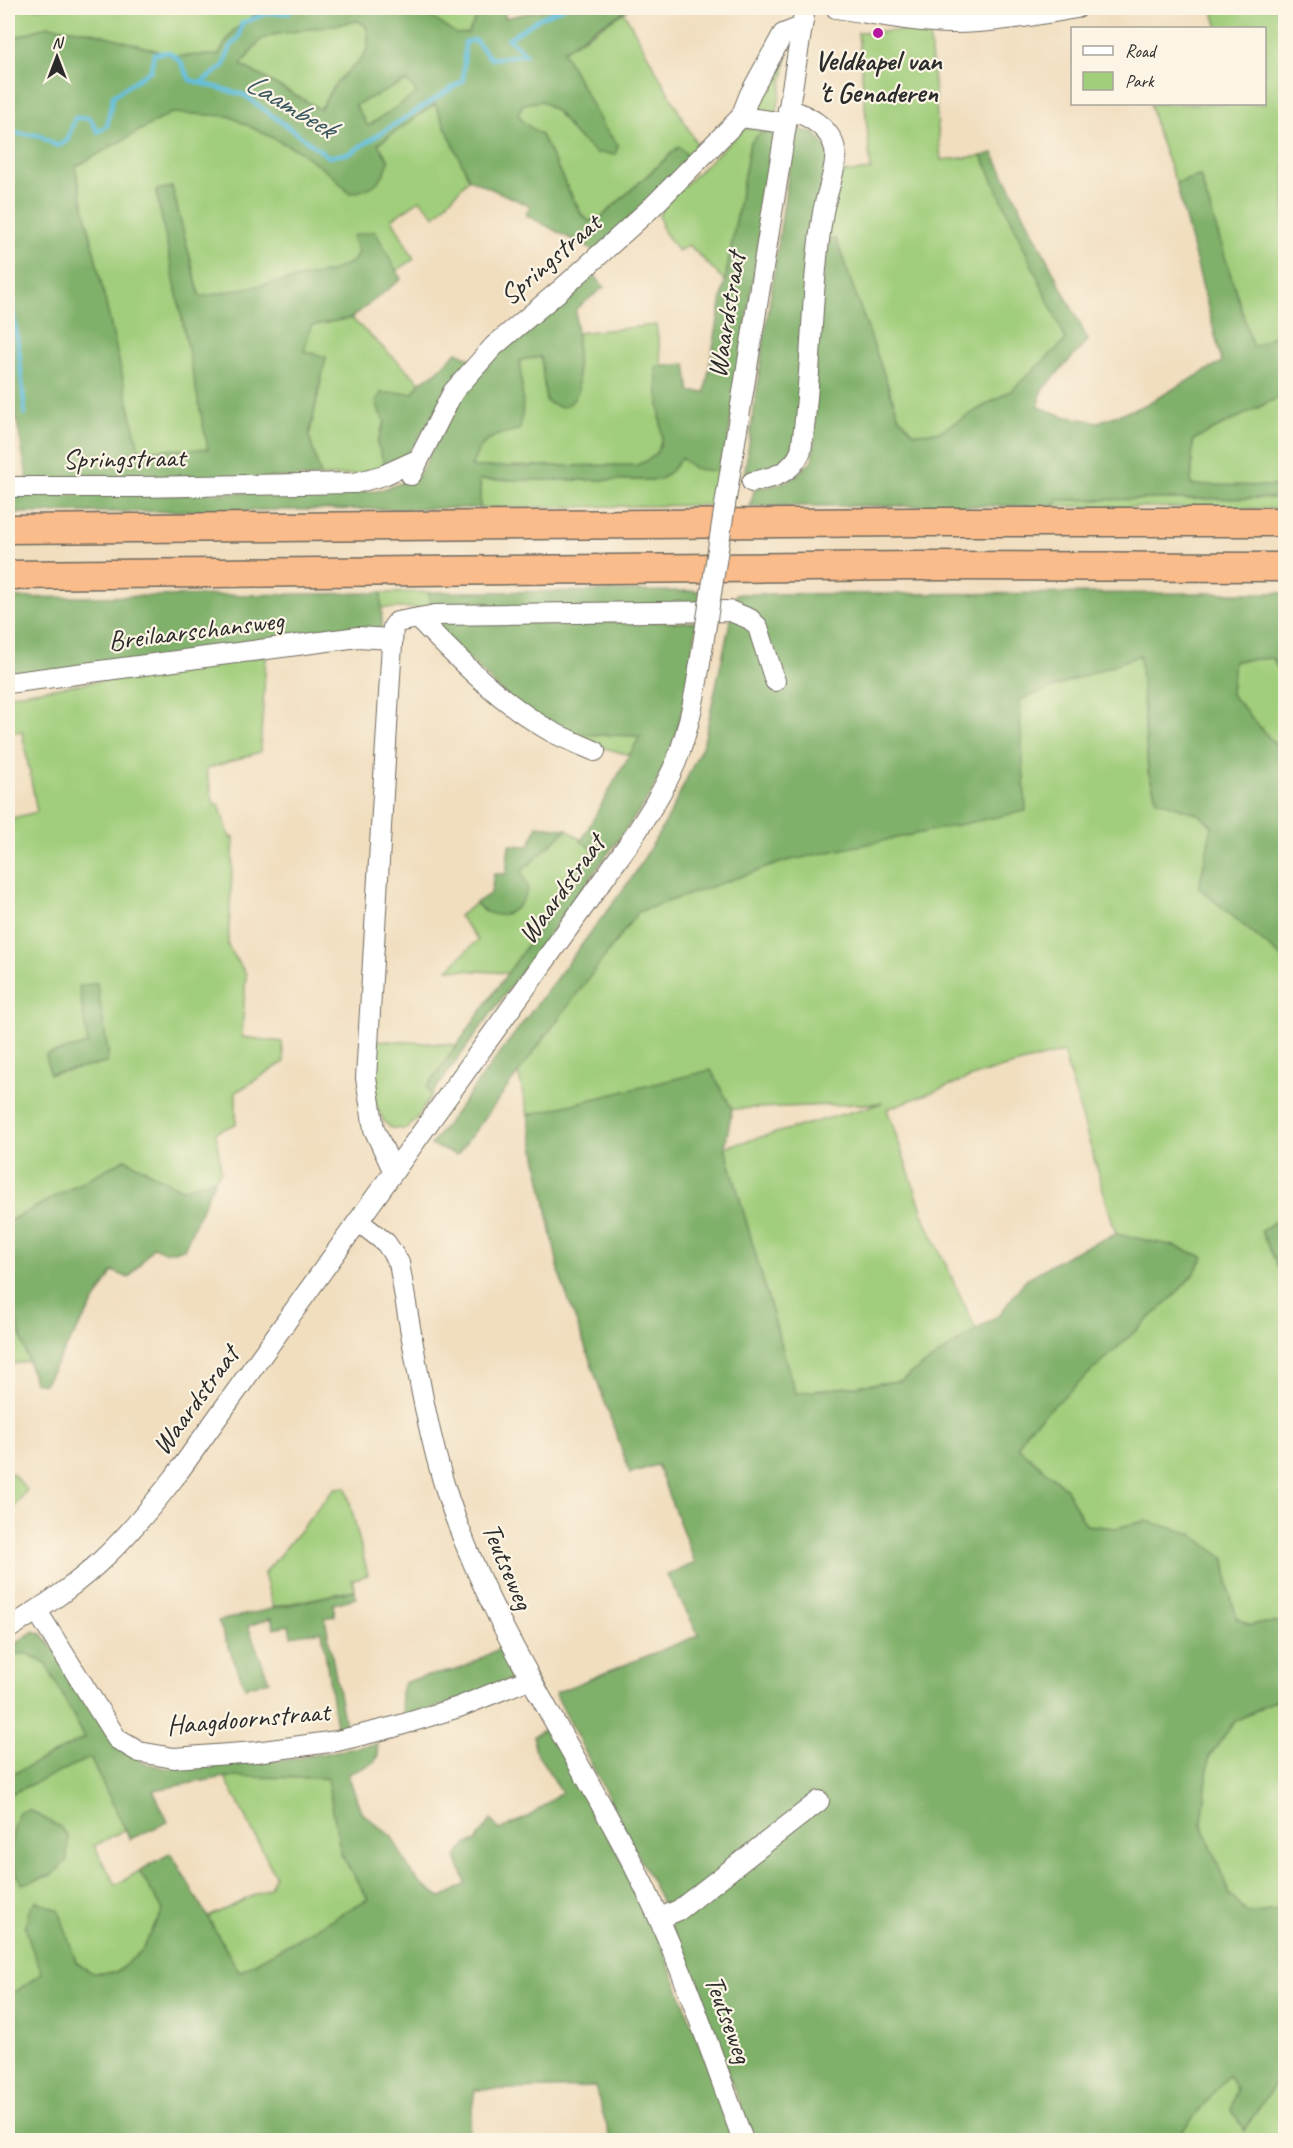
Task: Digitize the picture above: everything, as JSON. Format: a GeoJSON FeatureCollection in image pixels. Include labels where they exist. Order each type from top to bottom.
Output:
{"type":"FeatureCollection","features":[{"type":"Feature","properties":{"kind":"highway"},"geometry":{"type":"LineString","coordinates":[[8,530],[916,522],[1286,522]]}},
{"type":"Feature","properties":{"kind":"highway"},"geometry":{"type":"LineString","coordinates":[[8,575],[893,566],[1286,567]]}},
{"type":"Feature","properties":{"kind":"street"},"geometry":{"type":"LineString","coordinates":[[801,27],[805,8]]}},
{"type":"Feature","properties":{"kind":"street"},"geometry":{"type":"LineString","coordinates":[[836,8],[909,20],[953,23],[1003,20],[1077,8]]}},
{"type":"Feature","properties":{"kind":"street","name":"Waardstraat"},"geometry":{"type":"LineString","coordinates":[[8,1629],[76,1582],[107,1556],[142,1519],[174,1478],[623,851],[659,797],[676,761],[697,684],[801,27]]}},
{"type":"Feature","properties":{"kind":"street","name":"Springstraat"},"geometry":{"type":"LineString","coordinates":[[8,487],[355,483],[414,468],[453,392],[494,346],[565,286],[652,207],[741,117],[750,94],[783,34],[801,27]]}},
{"type":"Feature","properties":{"kind":"street"},"geometry":{"type":"LineString","coordinates":[[741,117],[804,114],[819,124],[830,137],[835,150],[815,271],[801,451],[797,461],[779,476],[752,482]]}},
{"type":"Feature","properties":{"kind":"street"},"geometry":{"type":"LineString","coordinates":[[393,1170],[374,1129],[366,1078],[393,627],[397,622],[435,615],[730,611],[750,619],[758,627],[775,681]]}},
{"type":"Feature","properties":{"kind":"street"},"geometry":{"type":"LineString","coordinates":[[418,618],[459,660],[528,717],[554,733],[595,751]]}},
{"type":"Feature","properties":{"kind":"street","name":"Breilaarschansweg"},"geometry":{"type":"LineString","coordinates":[[8,683],[358,637],[392,639]]}},
{"type":"Feature","properties":{"kind":"street","name":"Teutseweg"},"geometry":{"type":"LineString","coordinates":[[358,1221],[386,1244],[399,1263],[428,1425],[449,1500],[498,1619],[660,1918],[743,2140]]}},
{"type":"Feature","properties":{"kind":"street","name":"Haagdoornstraat"},"geometry":{"type":"LineString","coordinates":[[37,1611],[117,1738],[139,1752],[174,1758],[256,1752],[337,1741],[394,1728],[459,1707],[529,1679]]}},
{"type":"Feature","properties":{"kind":"street"},"geometry":{"type":"LineString","coordinates":[[660,1918],[679,1910],[819,1801]]}},
{"type":"Feature","properties":{"kind":"green space"},"geometry":{"type":"Polygon","coordinates":[[[8,8],[264,8],[233,31],[218,55],[175,56],[92,32],[48,26],[8,40],[8,8]]]}},
{"type":"Feature","properties":{"kind":"green space"},"geometry":{"type":"Polygon","coordinates":[[[264,8],[418,8],[456,34],[468,33],[482,8],[505,8],[505,18],[550,8],[631,8],[597,27],[563,51],[604,128],[618,145],[616,154],[596,153],[575,135],[558,113],[542,101],[523,104],[518,114],[523,122],[541,135],[580,213],[589,221],[599,219],[679,147],[692,160],[594,251],[526,215],[530,206],[469,179],[435,104],[378,144],[389,161],[383,175],[369,188],[349,193],[333,176],[299,151],[229,116],[171,113],[75,167],[139,450],[208,449],[156,190],[172,187],[200,297],[331,272],[354,261],[358,252],[352,236],[375,231],[401,279],[351,318],[311,326],[304,351],[326,357],[309,436],[321,477],[28,482],[8,372],[8,40],[48,26],[92,32],[175,56],[218,55],[233,31],[264,8]],[[358,21],[272,35],[260,40],[241,65],[320,109],[335,85],[365,53],[368,46],[366,26],[358,21]],[[407,81],[355,105],[368,126],[417,93],[407,81]]]}},
{"type":"Feature","properties":{"kind":"green space"},"geometry":{"type":"Polygon","coordinates":[[[418,8],[482,8],[468,34],[456,34],[418,8]]]}},
{"type":"Feature","properties":{"kind":"green space"},"geometry":{"type":"Polygon","coordinates":[[[904,8],[1046,8],[947,15],[904,11],[904,8]]]}},
{"type":"Feature","properties":{"kind":"green space"},"geometry":{"type":"Polygon","coordinates":[[[1212,8],[1285,8],[1285,330],[1253,348],[1200,176],[1176,183],[1157,132],[1150,105],[1266,105],[1266,27],[1218,27],[1212,8]]]}},
{"type":"Feature","properties":{"kind":"green space"},"geometry":{"type":"Polygon","coordinates":[[[624,12],[700,150],[692,160],[678,147],[599,219],[589,221],[581,213],[541,135],[523,122],[518,114],[523,104],[542,101],[558,113],[575,135],[618,145],[604,128],[563,51],[624,12]]]}},
{"type":"Feature","properties":{"kind":"green space"},"geometry":{"type":"Polygon","coordinates":[[[358,21],[366,26],[368,44],[366,51],[335,84],[320,110],[241,65],[260,40],[272,35],[358,21]]]}},
{"type":"Feature","properties":{"kind":"green space"},"geometry":{"type":"Polygon","coordinates":[[[929,30],[941,160],[982,156],[1067,340],[1012,390],[939,432],[914,433],[899,417],[836,239],[826,240],[838,173],[871,170],[858,32],[929,30]]]}},
{"type":"Feature","properties":{"kind":"green space"},"geometry":{"type":"Polygon","coordinates":[[[782,52],[787,57],[776,117],[756,111],[753,104],[782,52]]]}},
{"type":"Feature","properties":{"kind":"green space"},"geometry":{"type":"Polygon","coordinates":[[[407,80],[418,93],[368,127],[355,105],[407,80]]]}},
{"type":"Feature","properties":{"kind":"green space"},"geometry":{"type":"Polygon","coordinates":[[[435,104],[469,179],[435,216],[420,200],[392,219],[414,259],[396,271],[375,232],[358,252],[354,261],[331,272],[200,297],[172,187],[156,190],[209,450],[139,451],[75,167],[171,112],[229,116],[299,151],[333,176],[349,193],[357,192],[374,184],[389,161],[378,144],[435,104]]]}},
{"type":"Feature","properties":{"kind":"green space"},"geometry":{"type":"Polygon","coordinates":[[[747,128],[776,132],[750,143],[725,281],[689,245],[678,251],[663,230],[659,215],[667,202],[740,132],[747,128]]]}},
{"type":"Feature","properties":{"kind":"green space"},"geometry":{"type":"Polygon","coordinates":[[[795,128],[815,134],[830,152],[798,438],[786,464],[744,477],[795,128]]]}},
{"type":"Feature","properties":{"kind":"green space"},"geometry":{"type":"Polygon","coordinates":[[[761,132],[776,132],[723,472],[695,469],[681,458],[660,480],[480,480],[480,508],[8,513],[8,496],[377,491],[417,478],[462,395],[497,354],[593,273],[604,287],[576,309],[578,391],[575,397],[569,404],[561,407],[546,401],[541,357],[520,360],[523,404],[519,430],[488,440],[479,450],[471,467],[637,465],[647,461],[657,452],[662,437],[656,367],[686,364],[690,392],[705,392],[750,143],[761,132]]]}},
{"type":"Feature","properties":{"kind":"green space"},"geometry":{"type":"Polygon","coordinates":[[[993,153],[1088,340],[1041,391],[1039,407],[1063,416],[1098,422],[1143,406],[1222,362],[1176,183],[1200,176],[1253,347],[1285,330],[1285,394],[1193,440],[1191,485],[1285,486],[1285,498],[1057,500],[1056,506],[750,506],[755,488],[773,486],[792,479],[812,461],[815,434],[815,357],[826,240],[836,239],[899,417],[914,433],[939,432],[1012,390],[1066,340],[982,156],[993,153]]]}},
{"type":"Feature","properties":{"kind":"green space"},"geometry":{"type":"Polygon","coordinates":[[[351,318],[420,382],[413,393],[400,394],[380,413],[385,422],[380,433],[386,468],[372,473],[321,477],[309,436],[326,357],[304,351],[311,325],[351,318]]]}},
{"type":"Feature","properties":{"kind":"green space"},"geometry":{"type":"Polygon","coordinates":[[[656,325],[662,366],[656,368],[662,437],[657,452],[651,458],[637,465],[471,467],[477,449],[499,433],[521,402],[520,360],[541,357],[546,401],[578,391],[577,333],[656,325]]]}},
{"type":"Feature","properties":{"kind":"green space"},"geometry":{"type":"Polygon","coordinates":[[[457,352],[471,359],[406,457],[386,468],[377,443],[385,422],[376,401],[381,393],[413,393],[420,382],[436,373],[457,352]]]}},
{"type":"Feature","properties":{"kind":"green space"},"geometry":{"type":"Polygon","coordinates":[[[1285,394],[1285,486],[1191,485],[1193,440],[1285,394]]]}},
{"type":"Feature","properties":{"kind":"green space"},"geometry":{"type":"Polygon","coordinates":[[[681,458],[723,472],[718,505],[480,508],[480,480],[659,480],[672,470],[681,458]]]}},
{"type":"Feature","properties":{"kind":"green space"},"geometry":{"type":"Polygon","coordinates":[[[1286,498],[1285,509],[1056,506],[1057,500],[1286,498]]]}},
{"type":"Feature","properties":{"kind":"green space"},"geometry":{"type":"Polygon","coordinates":[[[703,591],[703,606],[430,608],[429,592],[703,591]]]}},
{"type":"Feature","properties":{"kind":"green space"},"geometry":{"type":"Polygon","coordinates":[[[429,592],[430,608],[381,608],[381,593],[429,592]]]}},
{"type":"Feature","properties":{"kind":"green space"},"geometry":{"type":"Polygon","coordinates":[[[381,593],[382,627],[365,633],[8,679],[8,598],[381,593]]]}},
{"type":"Feature","properties":{"kind":"green space"},"geometry":{"type":"Polygon","coordinates":[[[1285,593],[1285,681],[1272,658],[1234,661],[1231,694],[1285,756],[1285,960],[1199,888],[1212,826],[1200,815],[1157,800],[1148,771],[1140,655],[1019,700],[1026,811],[786,861],[638,912],[457,1155],[431,1145],[634,875],[668,818],[704,742],[736,594],[1285,593]]]}},
{"type":"Feature","properties":{"kind":"green space"},"geometry":{"type":"Polygon","coordinates":[[[431,621],[697,622],[689,682],[674,743],[650,796],[432,1094],[427,1088],[594,850],[581,841],[640,736],[570,734],[512,702],[431,621]]]}},
{"type":"Feature","properties":{"kind":"green space"},"geometry":{"type":"Polygon","coordinates":[[[1141,654],[1148,771],[1157,800],[1200,815],[1212,826],[1199,888],[1285,960],[1285,1215],[1261,1231],[1285,1282],[1285,1621],[1250,1625],[1237,1619],[1229,1590],[1225,1559],[1146,1521],[1115,1528],[1086,1525],[1065,1488],[1018,1447],[1026,1430],[1173,1297],[1192,1276],[1203,1257],[1174,1246],[1116,1234],[1063,1052],[980,1074],[887,1109],[926,1222],[976,1330],[900,1381],[795,1393],[725,1147],[883,1103],[732,1109],[711,1070],[528,1115],[518,1073],[638,911],[786,861],[1019,700],[1141,654]]]}},
{"type":"Feature","properties":{"kind":"green space"},"geometry":{"type":"Polygon","coordinates":[[[266,656],[260,752],[206,769],[214,805],[219,804],[230,838],[234,837],[228,946],[246,974],[242,1037],[282,1042],[284,1062],[236,1092],[236,1124],[216,1132],[221,1171],[215,1179],[181,1189],[125,1159],[8,1222],[8,1091],[10,1090],[8,1081],[8,819],[37,812],[22,731],[8,733],[8,695],[266,656]],[[96,983],[79,986],[88,1044],[46,1055],[107,1062],[108,1052],[96,983]]]}},
{"type":"Feature","properties":{"kind":"green space"},"geometry":{"type":"Polygon","coordinates":[[[1272,658],[1285,681],[1285,756],[1231,694],[1233,661],[1272,658]]]}},
{"type":"Feature","properties":{"kind":"green space"},"geometry":{"type":"Polygon","coordinates":[[[570,734],[641,736],[630,755],[601,747],[570,734]]]}},
{"type":"Feature","properties":{"kind":"green space"},"geometry":{"type":"Polygon","coordinates":[[[537,826],[567,829],[521,872],[528,887],[525,896],[514,910],[499,915],[483,910],[476,903],[491,893],[494,874],[506,874],[509,845],[529,846],[537,826]]]}},
{"type":"Feature","properties":{"kind":"green space"},"geometry":{"type":"Polygon","coordinates":[[[567,829],[594,850],[508,973],[448,969],[478,940],[459,916],[476,903],[484,912],[521,872],[567,829]]]}},
{"type":"Feature","properties":{"kind":"green space"},"geometry":{"type":"Polygon","coordinates":[[[97,983],[108,1052],[107,1063],[50,1074],[46,1055],[88,1044],[79,986],[97,983]]]}},
{"type":"Feature","properties":{"kind":"green space"},"geometry":{"type":"Polygon","coordinates":[[[376,1040],[457,1045],[427,1087],[428,1092],[432,1094],[416,1120],[406,1129],[391,1128],[383,1120],[378,1110],[374,1087],[376,1040]]]}},
{"type":"Feature","properties":{"kind":"green space"},"geometry":{"type":"Polygon","coordinates":[[[711,1070],[732,1109],[725,1147],[795,1393],[900,1381],[1000,1314],[1026,1279],[1072,1253],[1116,1234],[1174,1246],[1204,1257],[1192,1276],[1173,1297],[1027,1430],[1018,1447],[1065,1488],[1086,1525],[1115,1528],[1146,1521],[1190,1533],[1225,1559],[1229,1590],[1237,1619],[1250,1625],[1285,1621],[1285,1696],[1234,1722],[1209,1757],[1202,1824],[1230,1895],[1248,1914],[1285,1909],[1285,2069],[1244,2130],[1231,2110],[1236,2089],[1228,2075],[1175,2140],[754,2140],[659,1896],[555,1693],[699,1635],[667,1575],[695,1563],[657,1465],[630,1473],[560,1276],[528,1115],[711,1070]]]}},
{"type":"Feature","properties":{"kind":"green space"},"geometry":{"type":"Polygon","coordinates":[[[125,1159],[181,1189],[215,1179],[184,1249],[165,1252],[153,1247],[129,1278],[113,1271],[44,1384],[34,1382],[8,1290],[8,1222],[125,1159]]]}},
{"type":"Feature","properties":{"kind":"green space"},"geometry":{"type":"Polygon","coordinates":[[[1285,1215],[1285,1282],[1261,1231],[1285,1215]]]}},
{"type":"Feature","properties":{"kind":"green space"},"geometry":{"type":"Polygon","coordinates":[[[8,1290],[28,1361],[8,1365],[8,1290]]]}},
{"type":"Feature","properties":{"kind":"green space"},"geometry":{"type":"Polygon","coordinates":[[[12,1473],[27,1490],[8,1515],[8,1474],[12,1473]]]}},
{"type":"Feature","properties":{"kind":"green space"},"geometry":{"type":"Polygon","coordinates":[[[346,1487],[368,1575],[352,1580],[355,1590],[273,1607],[264,1574],[335,1488],[346,1487]]]}},
{"type":"Feature","properties":{"kind":"green space"},"geometry":{"type":"Polygon","coordinates":[[[355,1590],[356,1598],[333,1604],[335,1616],[325,1618],[346,1731],[337,1733],[322,1631],[291,1636],[289,1625],[274,1628],[271,1618],[248,1626],[269,1681],[245,1687],[218,1621],[355,1590]]]}},
{"type":"Feature","properties":{"kind":"green space"},"geometry":{"type":"Polygon","coordinates":[[[34,1631],[42,1634],[142,1762],[165,1768],[287,1760],[377,1744],[378,1757],[372,1764],[348,1774],[361,1812],[392,1837],[412,1874],[422,1885],[442,1898],[466,1884],[456,1857],[466,1845],[476,1841],[491,1820],[499,1830],[530,1816],[562,1792],[534,1749],[534,1736],[550,1726],[651,1916],[736,2140],[611,2140],[595,2087],[475,2090],[467,2140],[8,2140],[8,1997],[42,1973],[26,1927],[30,1909],[36,1901],[59,1910],[76,1962],[92,1973],[116,1973],[142,1950],[163,1910],[139,1871],[171,1853],[239,1972],[368,1899],[341,1854],[327,1778],[225,1777],[153,1790],[168,1822],[130,1839],[90,1758],[8,1795],[9,1776],[85,1738],[46,1664],[28,1654],[18,1654],[8,1662],[8,1648],[34,1631]]]}},
{"type":"Feature","properties":{"kind":"green space"},"geometry":{"type":"Polygon","coordinates":[[[502,1647],[512,1662],[513,1679],[406,1719],[401,1701],[404,1683],[459,1669],[502,1647]]]}},
{"type":"Feature","properties":{"kind":"green space"},"geometry":{"type":"Polygon","coordinates":[[[28,1653],[46,1664],[85,1738],[8,1777],[8,1662],[18,1654],[28,1653]]]}},
{"type":"Feature","properties":{"kind":"green space"},"geometry":{"type":"Polygon","coordinates":[[[1285,1696],[1285,1909],[1248,1914],[1230,1895],[1202,1824],[1209,1757],[1234,1722],[1285,1696]]]}},
{"type":"Feature","properties":{"kind":"green space"},"geometry":{"type":"Polygon","coordinates":[[[90,1757],[126,1829],[94,1846],[116,1885],[139,1871],[163,1910],[142,1950],[116,1973],[91,1973],[76,1962],[69,1942],[25,1926],[42,1973],[8,1997],[8,1795],[90,1757]],[[29,1810],[12,1861],[16,1875],[22,1884],[60,1827],[29,1810]]]}},
{"type":"Feature","properties":{"kind":"green space"},"geometry":{"type":"Polygon","coordinates":[[[225,1777],[327,1778],[341,1854],[368,1899],[239,1972],[208,1917],[270,1888],[275,1875],[225,1777]]]}},
{"type":"Feature","properties":{"kind":"green space"},"geometry":{"type":"Polygon","coordinates":[[[29,1810],[60,1827],[68,1837],[67,1860],[52,1875],[22,1884],[14,1867],[11,1849],[13,1831],[19,1812],[29,1810]]]}},
{"type":"Feature","properties":{"kind":"green space"},"geometry":{"type":"Polygon","coordinates":[[[1285,2069],[1285,2140],[1175,2140],[1228,2074],[1236,2089],[1231,2110],[1244,2130],[1285,2069]]]}},
{"type":"Feature","properties":{"kind":"waterway"},"geometry":{"type":"LineString","coordinates":[[200,83],[223,67],[231,46],[239,37],[242,23],[268,13],[287,13],[293,8]]}},
{"type":"Feature","properties":{"kind":"waterway","name":"Laambeek"},"geometry":{"type":"LineString","coordinates":[[8,133],[38,135],[57,146],[67,141],[75,118],[90,118],[98,132],[107,126],[113,96],[151,70],[154,54],[169,52],[180,61],[190,80],[244,95],[329,157],[350,153],[463,81],[465,42],[475,40],[491,59],[526,54],[508,39],[540,18],[563,8]]}},
{"type":"Feature","properties":{"kind":"waterway"},"geometry":{"type":"LineString","coordinates":[[8,279],[19,351],[25,414]]}},
{"type":"Feature","properties":{"kind":"place","name":"Veldkapel van 't Genaderen"},"geometry":{"type":"Point","coordinates":[878,33]}}]}
